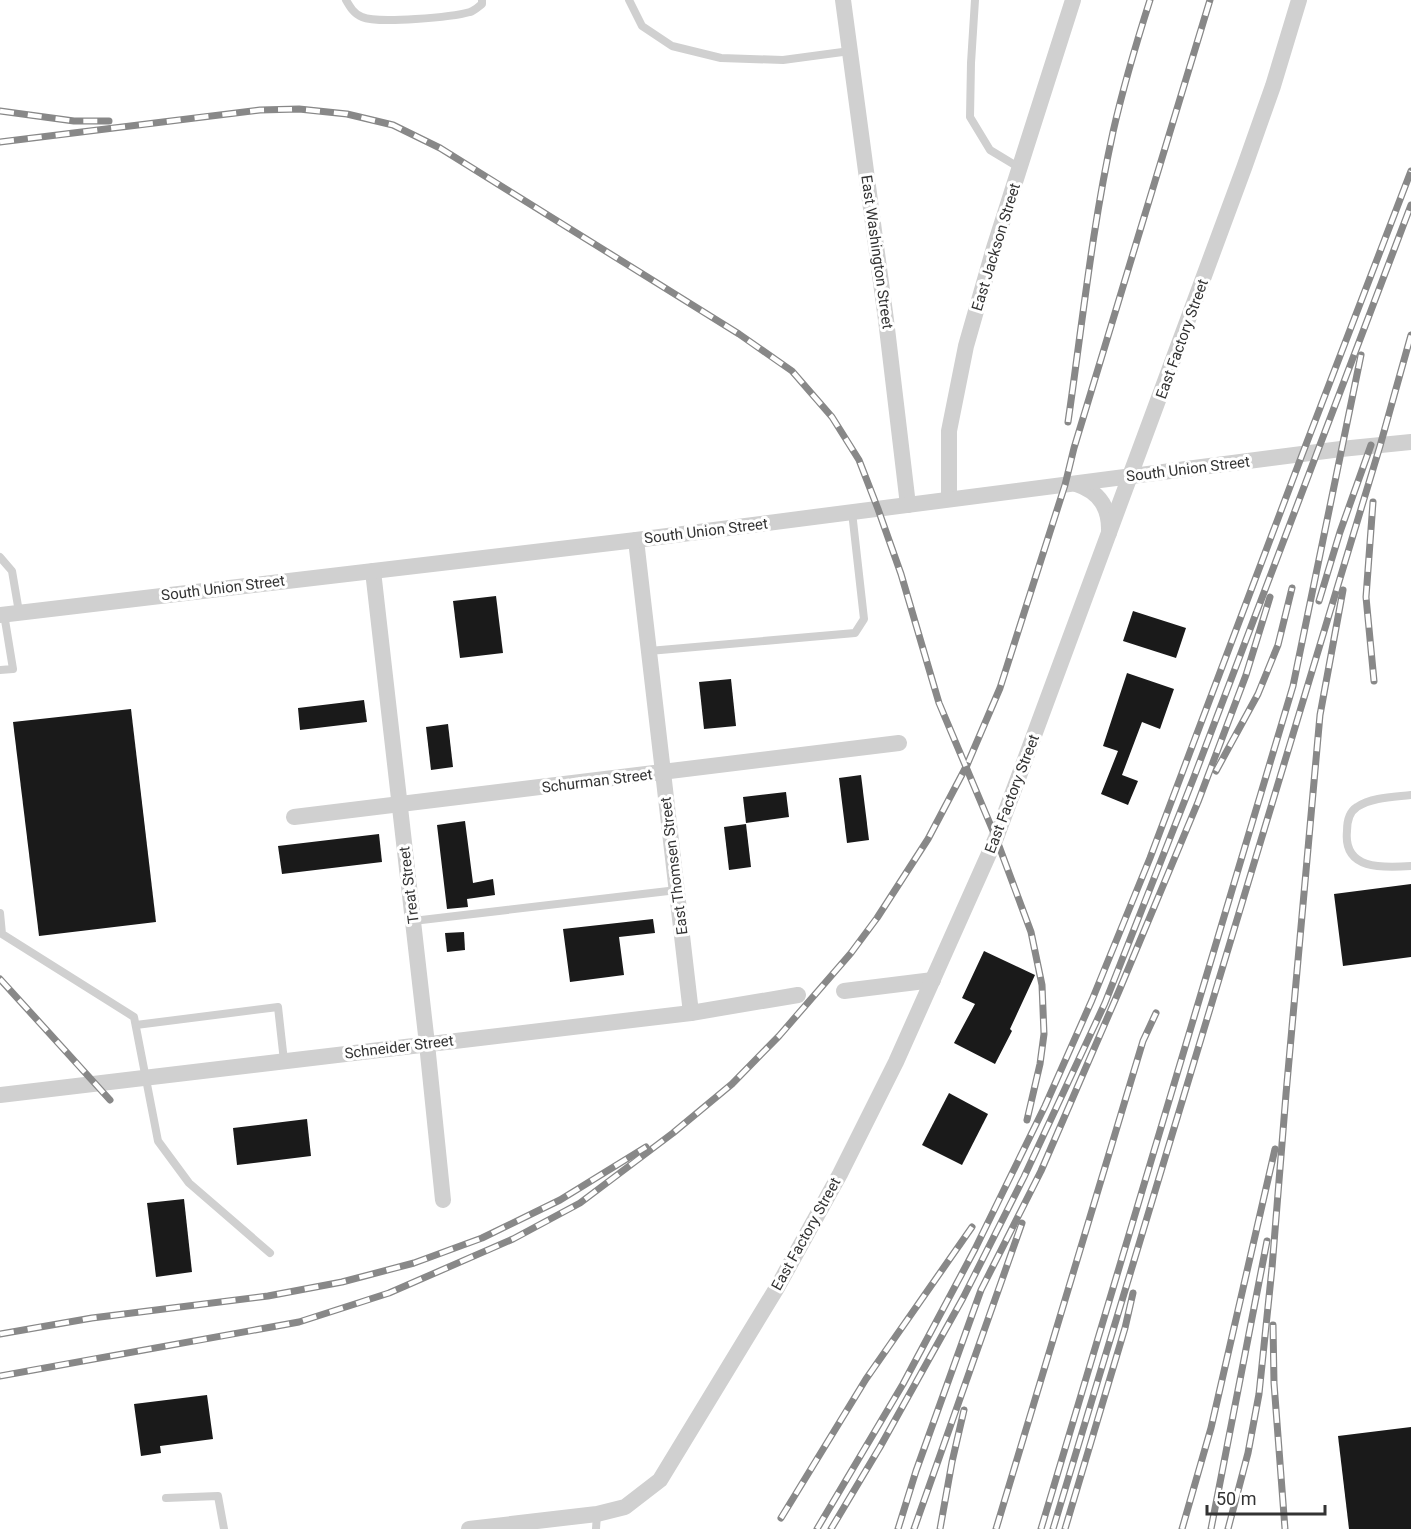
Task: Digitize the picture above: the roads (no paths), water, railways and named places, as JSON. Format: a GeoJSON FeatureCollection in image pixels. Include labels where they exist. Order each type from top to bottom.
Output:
{"type":"FeatureCollection","features":[{"type":"Feature","properties":{"kind":"street","name":"East Washington Street"},"geometry":{"type":"LineString","coordinates":[[843,0],[908,505]]}},
{"type":"Feature","properties":{"kind":"street","name":"East Jackson Street"},"geometry":{"type":"LineString","coordinates":[[949,499],[948,447],[952,411],[966,345],[1073,0]]}},
{"type":"Feature","properties":{"kind":"street","name":"East Factory Street"},"geometry":{"type":"LineString","coordinates":[[469,1529],[596,1522],[625,1507],[660,1480],[778,1286],[828,1195],[896,1062],[996,838],[1251,148],[1299,0]]}},
{"type":"Feature","properties":{"kind":"street","name":"South Union Street"},"geometry":{"type":"LineString","coordinates":[[8,614],[636,540],[1341,449],[1411,442]]}},
{"type":"Feature","properties":{"kind":"street"},"geometry":{"type":"LineString","coordinates":[[1076,484],[1090,490],[1102,501],[1108,518],[1109,537]]}},
{"type":"Feature","properties":{"kind":"street","name":"East Thomsen Street"},"geometry":{"type":"LineString","coordinates":[[636,540],[691,1013]]}},
{"type":"Feature","properties":{"kind":"street","name":"Treat Street"},"geometry":{"type":"LineString","coordinates":[[373,571],[443,1200]]}},
{"type":"Feature","properties":{"kind":"street","name":"Schurman Street"},"geometry":{"type":"LineString","coordinates":[[294,817],[899,743]]}},
{"type":"Feature","properties":{"kind":"street"},"geometry":{"type":"LineString","coordinates":[[844,991],[933,980]]}},
{"type":"Feature","properties":{"kind":"street","name":"Schneider Street"},"geometry":{"type":"LineString","coordinates":[[0,1095],[691,1013],[798,995]]}},
{"type":"Feature","properties":{"kind":"lane"},"geometry":{"type":"LineString","coordinates":[[346,0],[353,11],[362,17],[374,20],[408,20],[472,12],[482,4],[482,0]]}},
{"type":"Feature","properties":{"kind":"lane"},"geometry":{"type":"LineString","coordinates":[[629,0],[642,26],[672,46],[721,58],[783,60],[850,51]]}},
{"type":"Feature","properties":{"kind":"lane"},"geometry":{"type":"LineString","coordinates":[[975,0],[970,117],[990,150],[1020,168]]}},
{"type":"Feature","properties":{"kind":"lane"},"geometry":{"type":"LineString","coordinates":[[649,651],[855,633],[864,620],[852,512]]}},
{"type":"Feature","properties":{"kind":"lane"},"geometry":{"type":"LineString","coordinates":[[0,557],[12,571],[8,614],[13,669],[0,670]]}},
{"type":"Feature","properties":{"kind":"lane"},"geometry":{"type":"LineString","coordinates":[[1411,795],[1372,800],[1355,807],[1348,820],[1346,844],[1351,855],[1368,865],[1411,866]]}},
{"type":"Feature","properties":{"kind":"lane"},"geometry":{"type":"LineString","coordinates":[[413,921],[677,890]]}},
{"type":"Feature","properties":{"kind":"lane"},"geometry":{"type":"LineString","coordinates":[[0,912],[2,934],[134,1017],[158,1142],[189,1183],[270,1253]]}},
{"type":"Feature","properties":{"kind":"lane"},"geometry":{"type":"LineString","coordinates":[[136,1025],[278,1007],[284,1061]]}},
{"type":"Feature","properties":{"kind":"lane"},"geometry":{"type":"LineString","coordinates":[[166,1498],[218,1496],[224,1529]]}},
{"type":"Feature","properties":{"kind":"railway"},"geometry":{"type":"LineString","coordinates":[[1068,422],[1093,241],[1106,168],[1121,99],[1150,0]]}},
{"type":"Feature","properties":{"kind":"railway"},"geometry":{"type":"LineString","coordinates":[[0,1376],[299,1322],[389,1293],[513,1239],[580,1203],[673,1133],[732,1084],[779,1036],[851,953],[877,918],[928,839],[967,765],[1000,688],[1065,485],[1074,448],[1210,0]]}},
{"type":"Feature","properties":{"kind":"railway"},"geometry":{"type":"LineString","coordinates":[[0,142],[260,110],[299,109],[347,114],[393,125],[440,148],[739,334],[792,371],[832,417],[859,460],[901,574],[939,703],[996,838],[1031,932],[1042,985],[1044,1034],[1040,1064],[1027,1120]]}},
{"type":"Feature","properties":{"kind":"railway"},"geometry":{"type":"LineString","coordinates":[[0,111],[74,121],[109,121]]}},
{"type":"Feature","properties":{"kind":"railway"},"geometry":{"type":"LineString","coordinates":[[817,1529],[903,1384],[975,1249],[1045,1106],[1092,1000],[1150,858],[1411,171]]}},
{"type":"Feature","properties":{"kind":"railway"},"geometry":{"type":"LineString","coordinates":[[831,1529],[880,1447],[963,1298],[1024,1177],[1105,1003],[1194,777],[1411,205]]}},
{"type":"Feature","properties":{"kind":"railway"},"geometry":{"type":"LineString","coordinates":[[1053,1529],[1380,446],[1411,335]]}},
{"type":"Feature","properties":{"kind":"railway"},"geometry":{"type":"LineString","coordinates":[[1041,1529],[1293,686],[1361,355]]}},
{"type":"Feature","properties":{"kind":"railway"},"geometry":{"type":"LineString","coordinates":[[1319,601],[1340,532],[1371,445]]}},
{"type":"Feature","properties":{"kind":"railway"},"geometry":{"type":"LineString","coordinates":[[1373,502],[1366,597],[1374,681]]}},
{"type":"Feature","properties":{"kind":"railway"},"geometry":{"type":"LineString","coordinates":[[1216,771],[1258,694],[1278,645],[1292,588]]}},
{"type":"Feature","properties":{"kind":"railway"},"geometry":{"type":"LineString","coordinates":[[1228,1529],[1248,1453],[1259,1394],[1320,715],[1343,590]]}},
{"type":"Feature","properties":{"kind":"railway"},"geometry":{"type":"LineString","coordinates":[[898,1529],[916,1471],[981,1290],[1041,1171],[1198,802],[1246,675],[1270,597]]}},
{"type":"Feature","properties":{"kind":"railway"},"geometry":{"type":"LineString","coordinates":[[0,979],[110,1100]]}},
{"type":"Feature","properties":{"kind":"railway"},"geometry":{"type":"LineString","coordinates":[[996,1529],[1143,1041],[1156,1013]]}},
{"type":"Feature","properties":{"kind":"railway"},"geometry":{"type":"LineString","coordinates":[[0,1334],[92,1318],[268,1296],[342,1282],[414,1263],[482,1238],[560,1200],[646,1147]]}},
{"type":"Feature","properties":{"kind":"railway"},"geometry":{"type":"LineString","coordinates":[[1182,1529],[1211,1428],[1275,1149]]}},
{"type":"Feature","properties":{"kind":"railway"},"geometry":{"type":"LineString","coordinates":[[914,1529],[1022,1223]]}},
{"type":"Feature","properties":{"kind":"railway"},"geometry":{"type":"LineString","coordinates":[[781,1518],[866,1379],[972,1227]]}},
{"type":"Feature","properties":{"kind":"railway"},"geometry":{"type":"LineString","coordinates":[[1211,1529],[1267,1241]]}},
{"type":"Feature","properties":{"kind":"railway"},"geometry":{"type":"LineString","coordinates":[[1065,1529],[1125,1328],[1133,1293]]}},
{"type":"Feature","properties":{"kind":"railway"},"geometry":{"type":"LineString","coordinates":[[1273,1325],[1274,1383],[1285,1529]]}},
{"type":"Feature","properties":{"kind":"railway"},"geometry":{"type":"LineString","coordinates":[[940,1529],[964,1410]]}}]}
